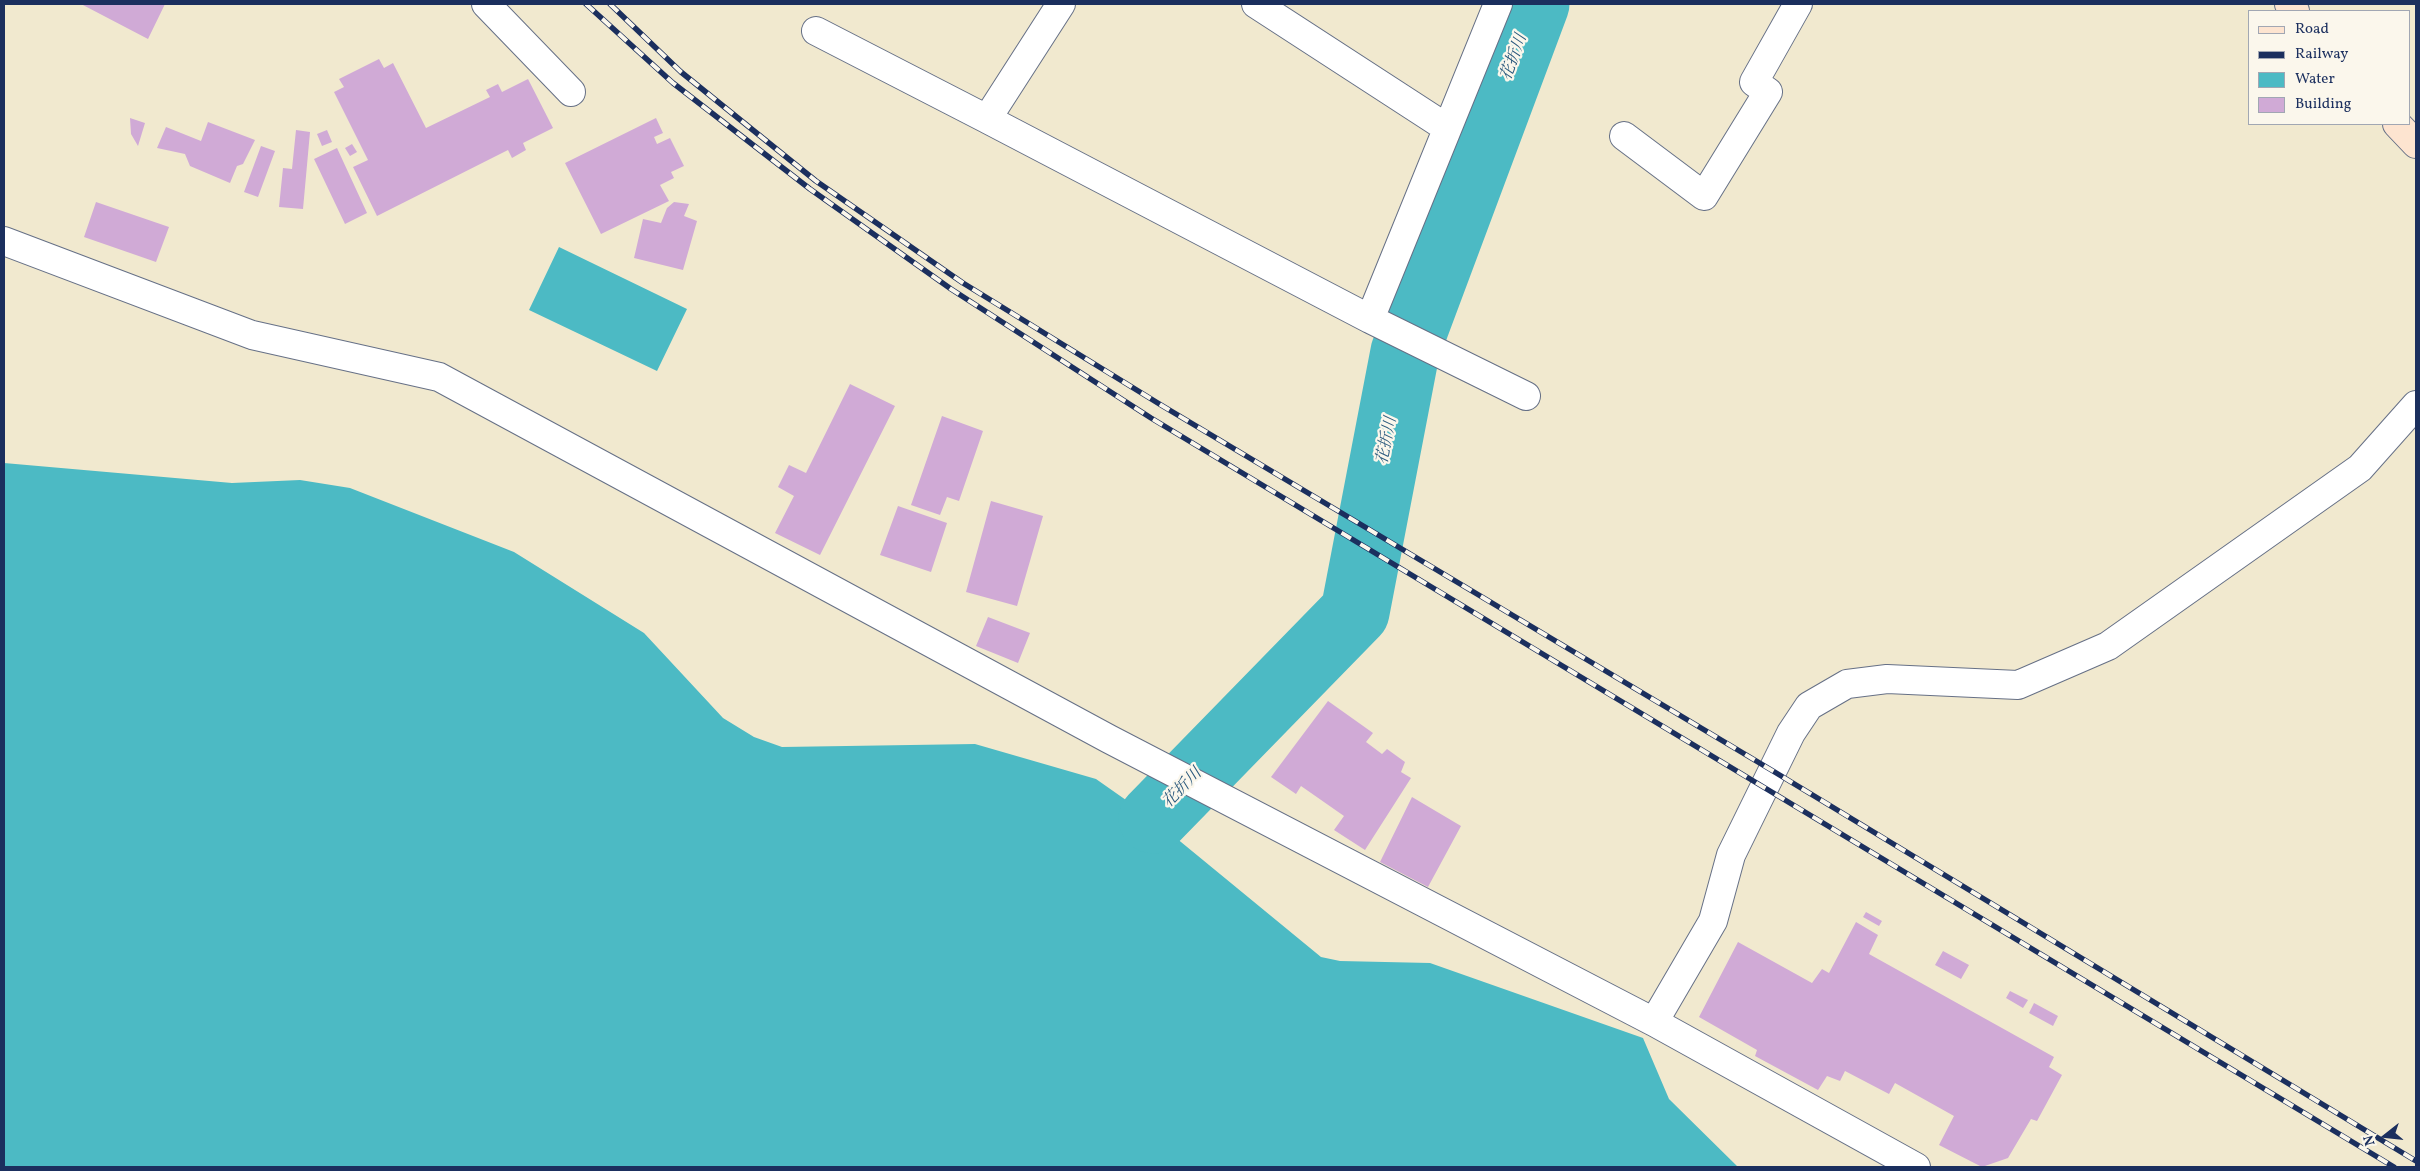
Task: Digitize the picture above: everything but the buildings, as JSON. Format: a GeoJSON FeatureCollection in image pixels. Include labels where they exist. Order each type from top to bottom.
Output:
{"type":"FeatureCollection","features":[{"type":"Feature","properties":{"kind":"main road"},"geometry":{"type":"LineString","coordinates":[[2399,125],[2416,144]]}},
{"type":"Feature","properties":{"kind":"street"},"geometry":{"type":"LineString","coordinates":[[486,4],[571,92]]}},
{"type":"Feature","properties":{"kind":"street"},"geometry":{"type":"LineString","coordinates":[[987,119],[1062,4]]}},
{"type":"Feature","properties":{"kind":"street"},"geometry":{"type":"LineString","coordinates":[[1256,4],[1448,128]]}},
{"type":"Feature","properties":{"kind":"street"},"geometry":{"type":"LineString","coordinates":[[1370,319],[1498,4]]}},
{"type":"Feature","properties":{"kind":"street"},"geometry":{"type":"LineString","coordinates":[[1624,136],[1704,196],[1768,92],[1754,82],[1798,4]]}},
{"type":"Feature","properties":{"kind":"street"},"geometry":{"type":"LineString","coordinates":[[816,32],[1370,319],[1526,396]]}},
{"type":"Feature","properties":{"kind":"street"},"geometry":{"type":"LineString","coordinates":[[4,241],[252,335],[439,377],[1109,739],[1654,1022],[1916,1167]]}},
{"type":"Feature","properties":{"kind":"street"},"geometry":{"type":"LineString","coordinates":[[1654,1022],[1713,922],[1731,855],[1791,734],[1808,706],[1847,684],[1887,679],[2018,685],[2108,646],[2360,468],[2416,405]]}},
{"type":"Feature","properties":{"kind":"water"},"geometry":{"type":"Polygon","coordinates":[[[559,247],[687,309],[657,371],[529,310],[559,247]]]}},
{"type":"Feature","properties":{"kind":"water"},"geometry":{"type":"Polygon","coordinates":[[[4,463],[232,483],[300,480],[350,488],[514,552],[644,633],[723,718],[754,737],[782,747],[975,744],[1096,779],[1153,819],[1321,957],[1340,961],[1430,963],[1643,1038],[1669,1099],[1738,1167],[4,1167],[4,463]]]}},
{"type":"Feature","properties":{"kind":"waterway","name":"花折川"},"geometry":{"type":"LineString","coordinates":[[1153,819],[1355,612],[1405,352],[1535,4]]}},
{"type":"Feature","properties":{"kind":"railway"},"geometry":{"type":"LineString","coordinates":[[586,4],[673,83],[810,189],[951,289],[1151,418],[2394,1167]]}},
{"type":"Feature","properties":{"kind":"railway"},"geometry":{"type":"LineString","coordinates":[[610,4],[681,72],[816,181],[963,283],[1161,405],[1773,771],[2416,1161]]}}]}
